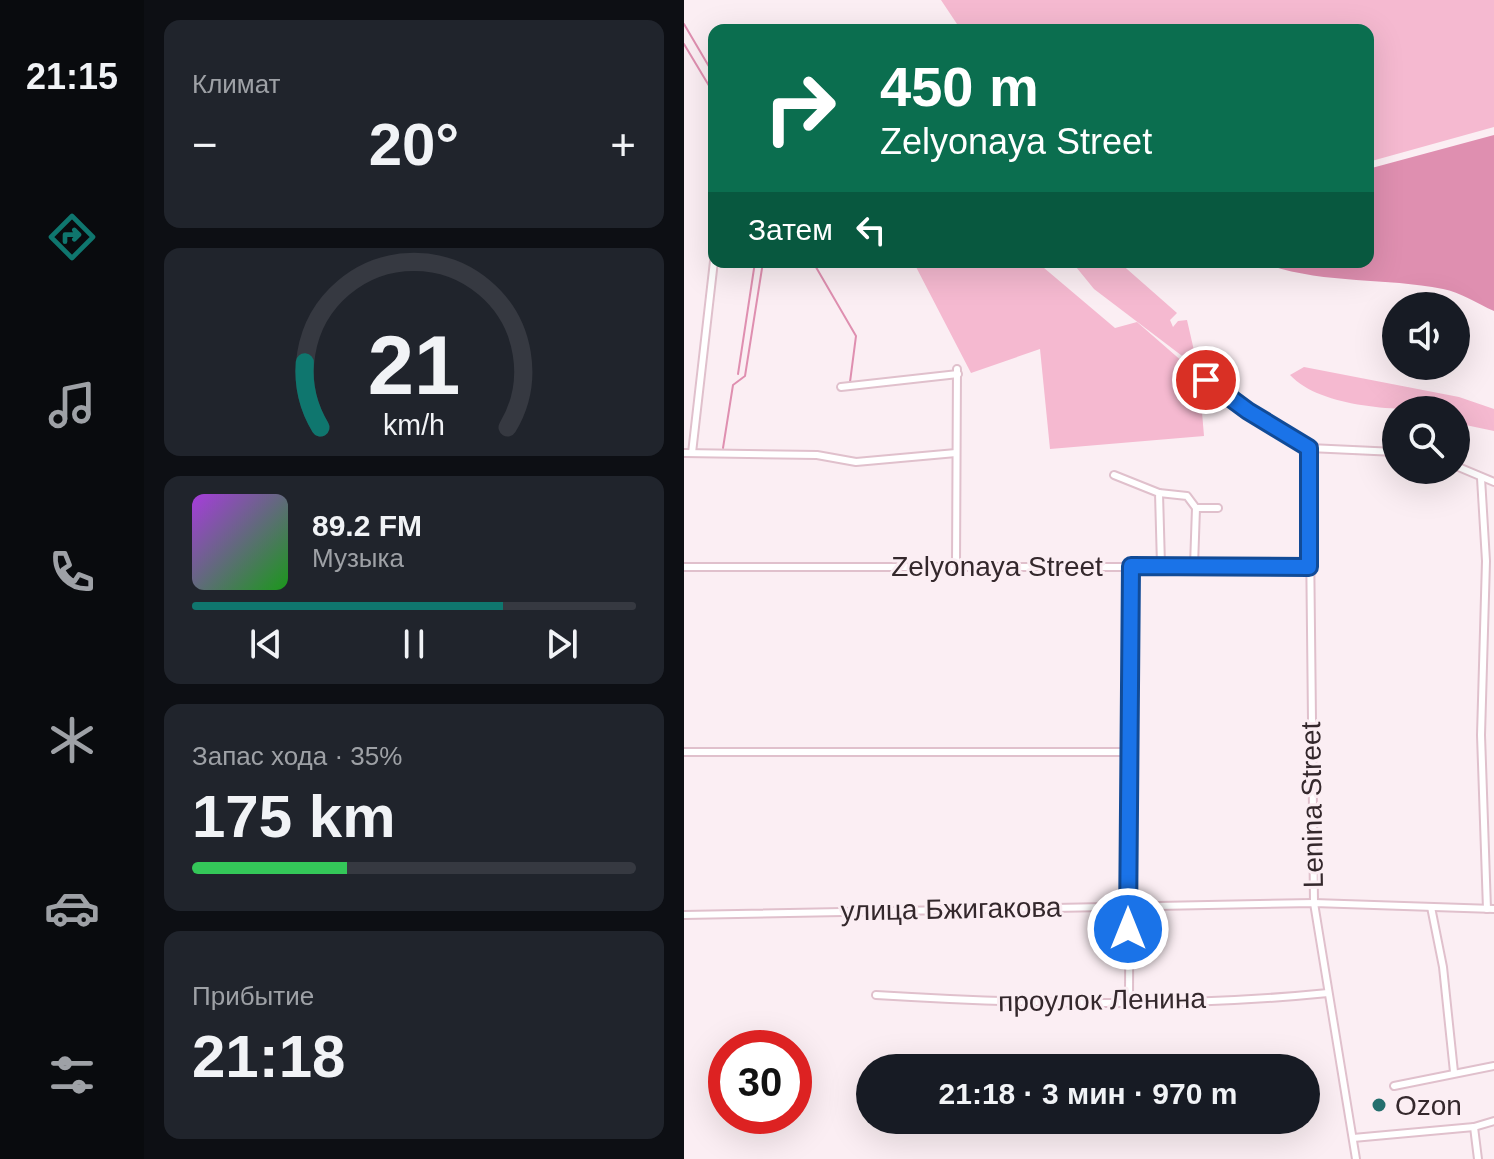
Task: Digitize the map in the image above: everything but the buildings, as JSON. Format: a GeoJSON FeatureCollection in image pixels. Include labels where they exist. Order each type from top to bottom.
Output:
{"type":"FeatureCollection","features":[{"type":"Feature","properties":{"kind":"street"},"geometry":{"type":"LineString","coordinates":[[713,268],[688,453],[817,455],[856,462],[956,453]]}},
{"type":"Feature","properties":{"kind":"street"},"geometry":{"type":"LineString","coordinates":[[841,387],[957,371],[956,565]]}},
{"type":"Feature","properties":{"kind":"street"},"geometry":{"type":"LineString","coordinates":[[1206,380],[1248,411],[1309,448],[1382,451]]}},
{"type":"Feature","properties":{"kind":"street","name":"Lenina Street"},"geometry":{"type":"LineString","coordinates":[[1309,448],[1314,903],[1356,1159]]}},
{"type":"Feature","properties":{"kind":"street"},"geometry":{"type":"LineString","coordinates":[[1470,473],[1494,482]]}},
{"type":"Feature","properties":{"kind":"street"},"geometry":{"type":"LineString","coordinates":[[1114,475],[1159,493],[1187,496],[1196,508],[1194,566]]}},
{"type":"Feature","properties":{"kind":"street"},"geometry":{"type":"LineString","coordinates":[[1481,478],[1486,561],[1481,735],[1491,909]]}},
{"type":"Feature","properties":{"kind":"street"},"geometry":{"type":"LineString","coordinates":[[1159,493],[1161,565]]}},
{"type":"Feature","properties":{"kind":"street"},"geometry":{"type":"LineString","coordinates":[[1196,508],[1218,508]]}},
{"type":"Feature","properties":{"kind":"street"},"geometry":{"type":"LineString","coordinates":[[1486,561],[1494,563]]}},
{"type":"Feature","properties":{"kind":"street"},"geometry":{"type":"LineString","coordinates":[[1129,1001],[1127,905],[1131,566]]}},
{"type":"Feature","properties":{"kind":"street","name":"Zelyonaya Street"},"geometry":{"type":"LineString","coordinates":[[684,567],[1309,567]]}},
{"type":"Feature","properties":{"kind":"street"},"geometry":{"type":"LineString","coordinates":[[684,752],[1130,752]]}},
{"type":"Feature","properties":{"kind":"street","name":"улица Бжигакова"},"geometry":{"type":"LineString","coordinates":[[684,915],[1314,903],[1491,909]]}},
{"type":"Feature","properties":{"kind":"street"},"geometry":{"type":"LineString","coordinates":[[1431,907],[1443,967],[1454,1072]]}},
{"type":"Feature","properties":{"kind":"street","name":"проулок Ленина"},"geometry":{"type":"LineString","coordinates":[[876,995],[988,1001],[1129,1001],[1278,998],[1328,993]]}},
{"type":"Feature","properties":{"kind":"street"},"geometry":{"type":"LineString","coordinates":[[1394,1086],[1494,1066],[1494,1077]]}},
{"type":"Feature","properties":{"kind":"street"},"geometry":{"type":"LineString","coordinates":[[1353,1138],[1474,1127],[1494,1121]]}},
{"type":"Feature","properties":{"kind":"street"},"geometry":{"type":"LineString","coordinates":[[1474,1127],[1478,1159]]}},
{"type":"Feature","properties":{"kind":"shaded area"},"geometry":{"type":"Polygon","coordinates":[[[941,0],[1494,0],[1494,127],[1374,160],[1374,24],[957,24],[941,0]]]}},
{"type":"Feature","properties":{"kind":"shaded area"},"geometry":{"type":"Polygon","coordinates":[[[1494,135],[1494,311],[1470,299],[1470,292],[1328,277],[1280,268],[1374,268],[1374,167],[1494,135]]]}},
{"type":"Feature","properties":{"kind":"shaded area"},"geometry":{"type":"Polygon","coordinates":[[[917,268],[1044,268],[1115,328],[1137,322],[1199,376],[1204,436],[1050,449],[1040,349],[971,373],[917,268]]]}},
{"type":"Feature","properties":{"kind":"shaded area"},"geometry":{"type":"Polygon","coordinates":[[[1077,268],[1126,268],[1177,313],[1170,320],[1173,327],[1178,321],[1187,320],[1198,368],[1094,289],[1077,268]]]}},
{"type":"Feature","properties":{"kind":"shaded area"},"geometry":{"type":"Polygon","coordinates":[[[1304,367],[1454,396],[1382,396],[1382,407],[1368,406],[1324,396],[1290,375],[1304,367]]]}},
{"type":"Feature","properties":{"kind":"shaded area"},"geometry":{"type":"Polygon","coordinates":[[[1470,401],[1494,409],[1494,431],[1470,426],[1470,401]]]}},
{"type":"Feature","properties":{"kind":"waterway"},"geometry":{"type":"LineString","coordinates":[[684,24],[708,65]]}},
{"type":"Feature","properties":{"kind":"waterway"},"geometry":{"type":"LineString","coordinates":[[684,44],[708,84]]}},
{"type":"Feature","properties":{"kind":"waterway"},"geometry":{"type":"LineString","coordinates":[[738,374],[754,268]]}},
{"type":"Feature","properties":{"kind":"waterway"},"geometry":{"type":"LineString","coordinates":[[723,448],[733,385],[745,376],[762,268]]}},
{"type":"Feature","properties":{"kind":"waterway"},"geometry":{"type":"LineString","coordinates":[[816,268],[856,336],[850,382]]}},
{"type":"Feature","properties":{"kind":"place","name":"Ozon"},"geometry":{"type":"Point","coordinates":[1379,1105]}},
{"type":"Feature","properties":{"kind":"route"},"geometry":{"type":"LineString","coordinates":[[1128,929],[1131,566],[1309,567],[1309,448],[1248,411],[1206,380]]}}]}
